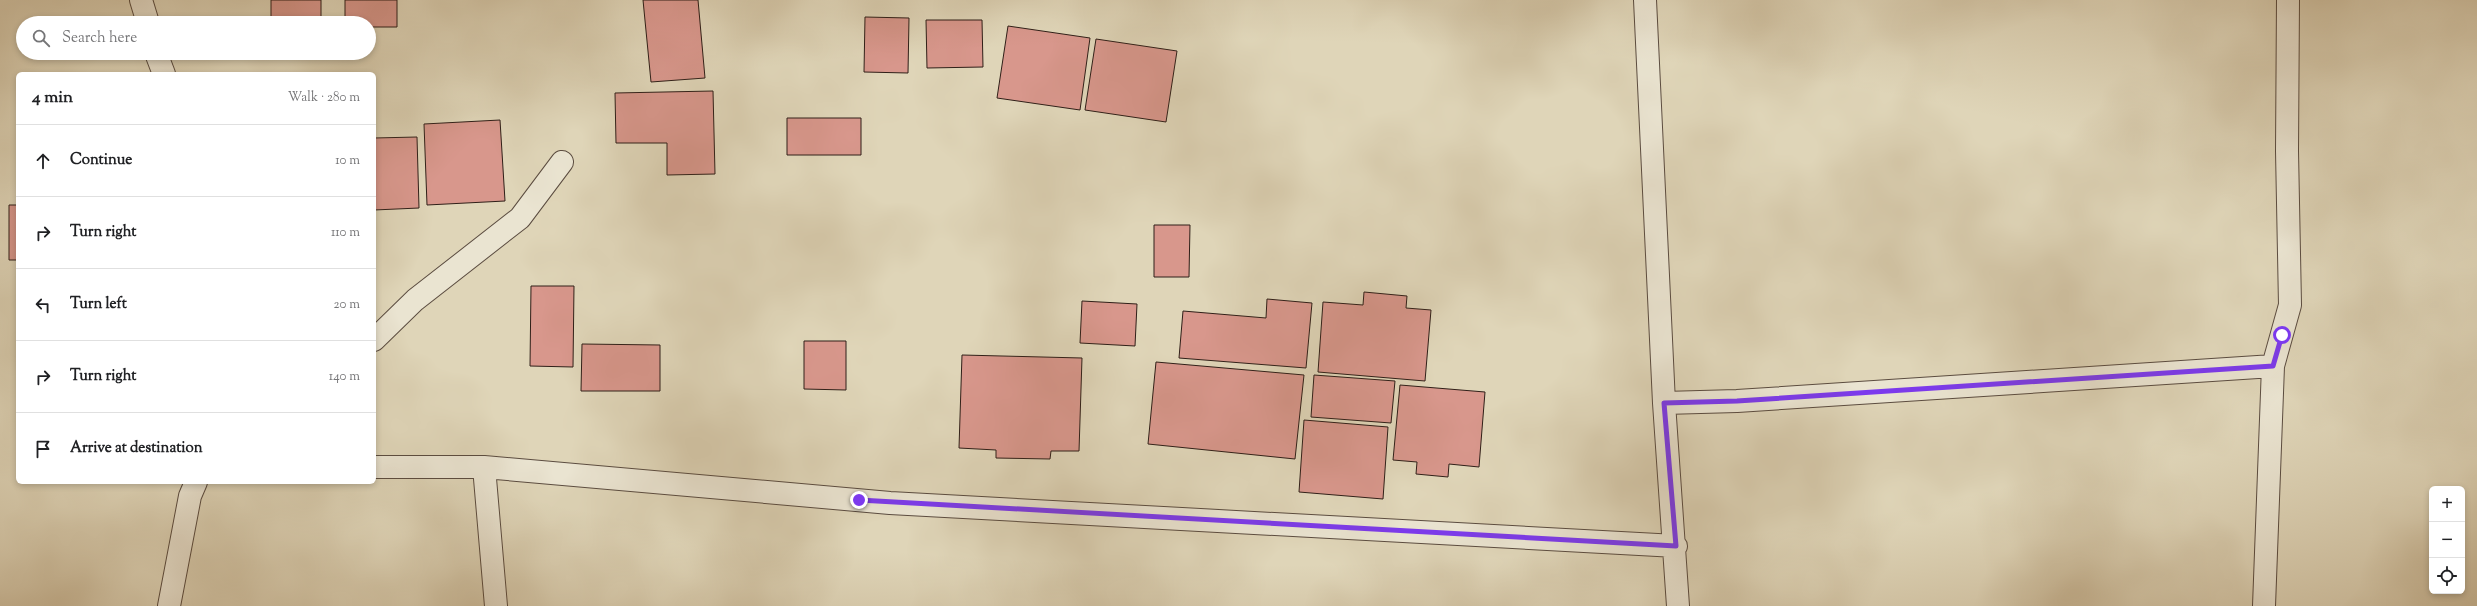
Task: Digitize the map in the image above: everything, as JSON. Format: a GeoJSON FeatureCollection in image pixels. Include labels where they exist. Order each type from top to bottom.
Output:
{"type":"FeatureCollection","features":[{"type":"Feature","properties":{"kind":"street"},"geometry":{"type":"LineString","coordinates":[[141,0],[146,16]]}},
{"type":"Feature","properties":{"kind":"street"},"geometry":{"type":"LineString","coordinates":[[1645,0],[1664,403],[1676,546],[1678,606]]}},
{"type":"Feature","properties":{"kind":"street"},"geometry":{"type":"LineString","coordinates":[[2264,606],[2273,366],[2290,305],[2287,151],[2288,0]]}},
{"type":"Feature","properties":{"kind":"street"},"geometry":{"type":"LineString","coordinates":[[159,60],[163,72]]}},
{"type":"Feature","properties":{"kind":"street"},"geometry":{"type":"LineString","coordinates":[[376,338],[415,300],[520,218],[562,162]]}},
{"type":"Feature","properties":{"kind":"street"},"geometry":{"type":"LineString","coordinates":[[1664,403],[1737,401],[2273,366]]}},
{"type":"Feature","properties":{"kind":"street"},"geometry":{"type":"LineString","coordinates":[[376,467],[484,467],[890,503],[1676,546]]}},
{"type":"Feature","properties":{"kind":"street"},"geometry":{"type":"LineString","coordinates":[[484,467],[496,606]]}},
{"type":"Feature","properties":{"kind":"street"},"geometry":{"type":"LineString","coordinates":[[168,606],[190,496],[195,484]]}},
{"type":"Feature","properties":{"kind":"building"},"geometry":{"type":"Polygon","coordinates":[[[271,0],[321,0],[321,16],[271,16],[271,0]]]}},
{"type":"Feature","properties":{"kind":"building"},"geometry":{"type":"Polygon","coordinates":[[[345,0],[397,0],[397,27],[376,27],[376,16],[345,16],[345,0]]]}},
{"type":"Feature","properties":{"kind":"building"},"geometry":{"type":"Polygon","coordinates":[[[643,0],[698,0],[705,78],[651,82],[643,0]]]}},
{"type":"Feature","properties":{"kind":"building"},"geometry":{"type":"Polygon","coordinates":[[[865,17],[909,18],[908,73],[864,72],[865,17]]]}},
{"type":"Feature","properties":{"kind":"building"},"geometry":{"type":"Polygon","coordinates":[[[926,20],[982,20],[983,67],[927,68],[926,20]]]}},
{"type":"Feature","properties":{"kind":"building"},"geometry":{"type":"Polygon","coordinates":[[[1008,26],[1090,38],[1080,110],[997,98],[1008,26]]]}},
{"type":"Feature","properties":{"kind":"building"},"geometry":{"type":"Polygon","coordinates":[[[1096,39],[1177,51],[1166,122],[1085,110],[1096,39]]]}},
{"type":"Feature","properties":{"kind":"building"},"geometry":{"type":"Polygon","coordinates":[[[713,91],[715,174],[667,175],[667,143],[616,143],[615,93],[713,91]]]}},
{"type":"Feature","properties":{"kind":"building"},"geometry":{"type":"Polygon","coordinates":[[[787,118],[861,118],[861,155],[787,155],[787,118]]]}},
{"type":"Feature","properties":{"kind":"building"},"geometry":{"type":"Polygon","coordinates":[[[500,120],[505,201],[427,205],[424,124],[500,120]]]}},
{"type":"Feature","properties":{"kind":"building"},"geometry":{"type":"Polygon","coordinates":[[[417,137],[419,208],[376,210],[376,138],[417,137]]]}},
{"type":"Feature","properties":{"kind":"building"},"geometry":{"type":"Polygon","coordinates":[[[9,205],[16,205],[16,260],[9,260],[9,205]]]}},
{"type":"Feature","properties":{"kind":"building"},"geometry":{"type":"Polygon","coordinates":[[[1154,225],[1190,225],[1189,277],[1154,277],[1154,225]]]}},
{"type":"Feature","properties":{"kind":"building"},"geometry":{"type":"Polygon","coordinates":[[[531,286],[574,286],[573,367],[530,366],[531,286]]]}},
{"type":"Feature","properties":{"kind":"building"},"geometry":{"type":"Polygon","coordinates":[[[1364,292],[1407,296],[1406,308],[1431,310],[1425,381],[1318,372],[1323,302],[1363,305],[1364,292]]]}},
{"type":"Feature","properties":{"kind":"building"},"geometry":{"type":"Polygon","coordinates":[[[1267,299],[1312,303],[1306,368],[1179,358],[1183,311],[1266,318],[1267,299]]]}},
{"type":"Feature","properties":{"kind":"building"},"geometry":{"type":"Polygon","coordinates":[[[1082,301],[1137,304],[1135,346],[1080,343],[1082,301]]]}},
{"type":"Feature","properties":{"kind":"building"},"geometry":{"type":"Polygon","coordinates":[[[804,341],[846,341],[846,390],[804,389],[804,341]]]}},
{"type":"Feature","properties":{"kind":"building"},"geometry":{"type":"Polygon","coordinates":[[[582,344],[660,345],[660,391],[581,391],[582,344]]]}},
{"type":"Feature","properties":{"kind":"building"},"geometry":{"type":"Polygon","coordinates":[[[962,355],[1082,358],[1079,451],[1051,451],[1050,459],[996,458],[996,450],[959,448],[962,355]]]}},
{"type":"Feature","properties":{"kind":"building"},"geometry":{"type":"Polygon","coordinates":[[[1156,362],[1304,375],[1295,459],[1148,444],[1156,362]]]}},
{"type":"Feature","properties":{"kind":"building"},"geometry":{"type":"Polygon","coordinates":[[[1314,375],[1395,381],[1391,423],[1311,417],[1314,375]]]}},
{"type":"Feature","properties":{"kind":"building"},"geometry":{"type":"Polygon","coordinates":[[[1400,385],[1485,392],[1479,467],[1449,464],[1448,477],[1416,474],[1417,462],[1393,460],[1400,385]]]}},
{"type":"Feature","properties":{"kind":"building"},"geometry":{"type":"Polygon","coordinates":[[[1304,420],[1388,427],[1383,499],[1299,492],[1304,420]]]}},
{"type":"Feature","properties":{"kind":"route"},"geometry":{"type":"LineString","coordinates":[[859,500],[906,504],[1676,546],[1664,403],[1737,401],[2273,366],[2282,335]]}}]}
